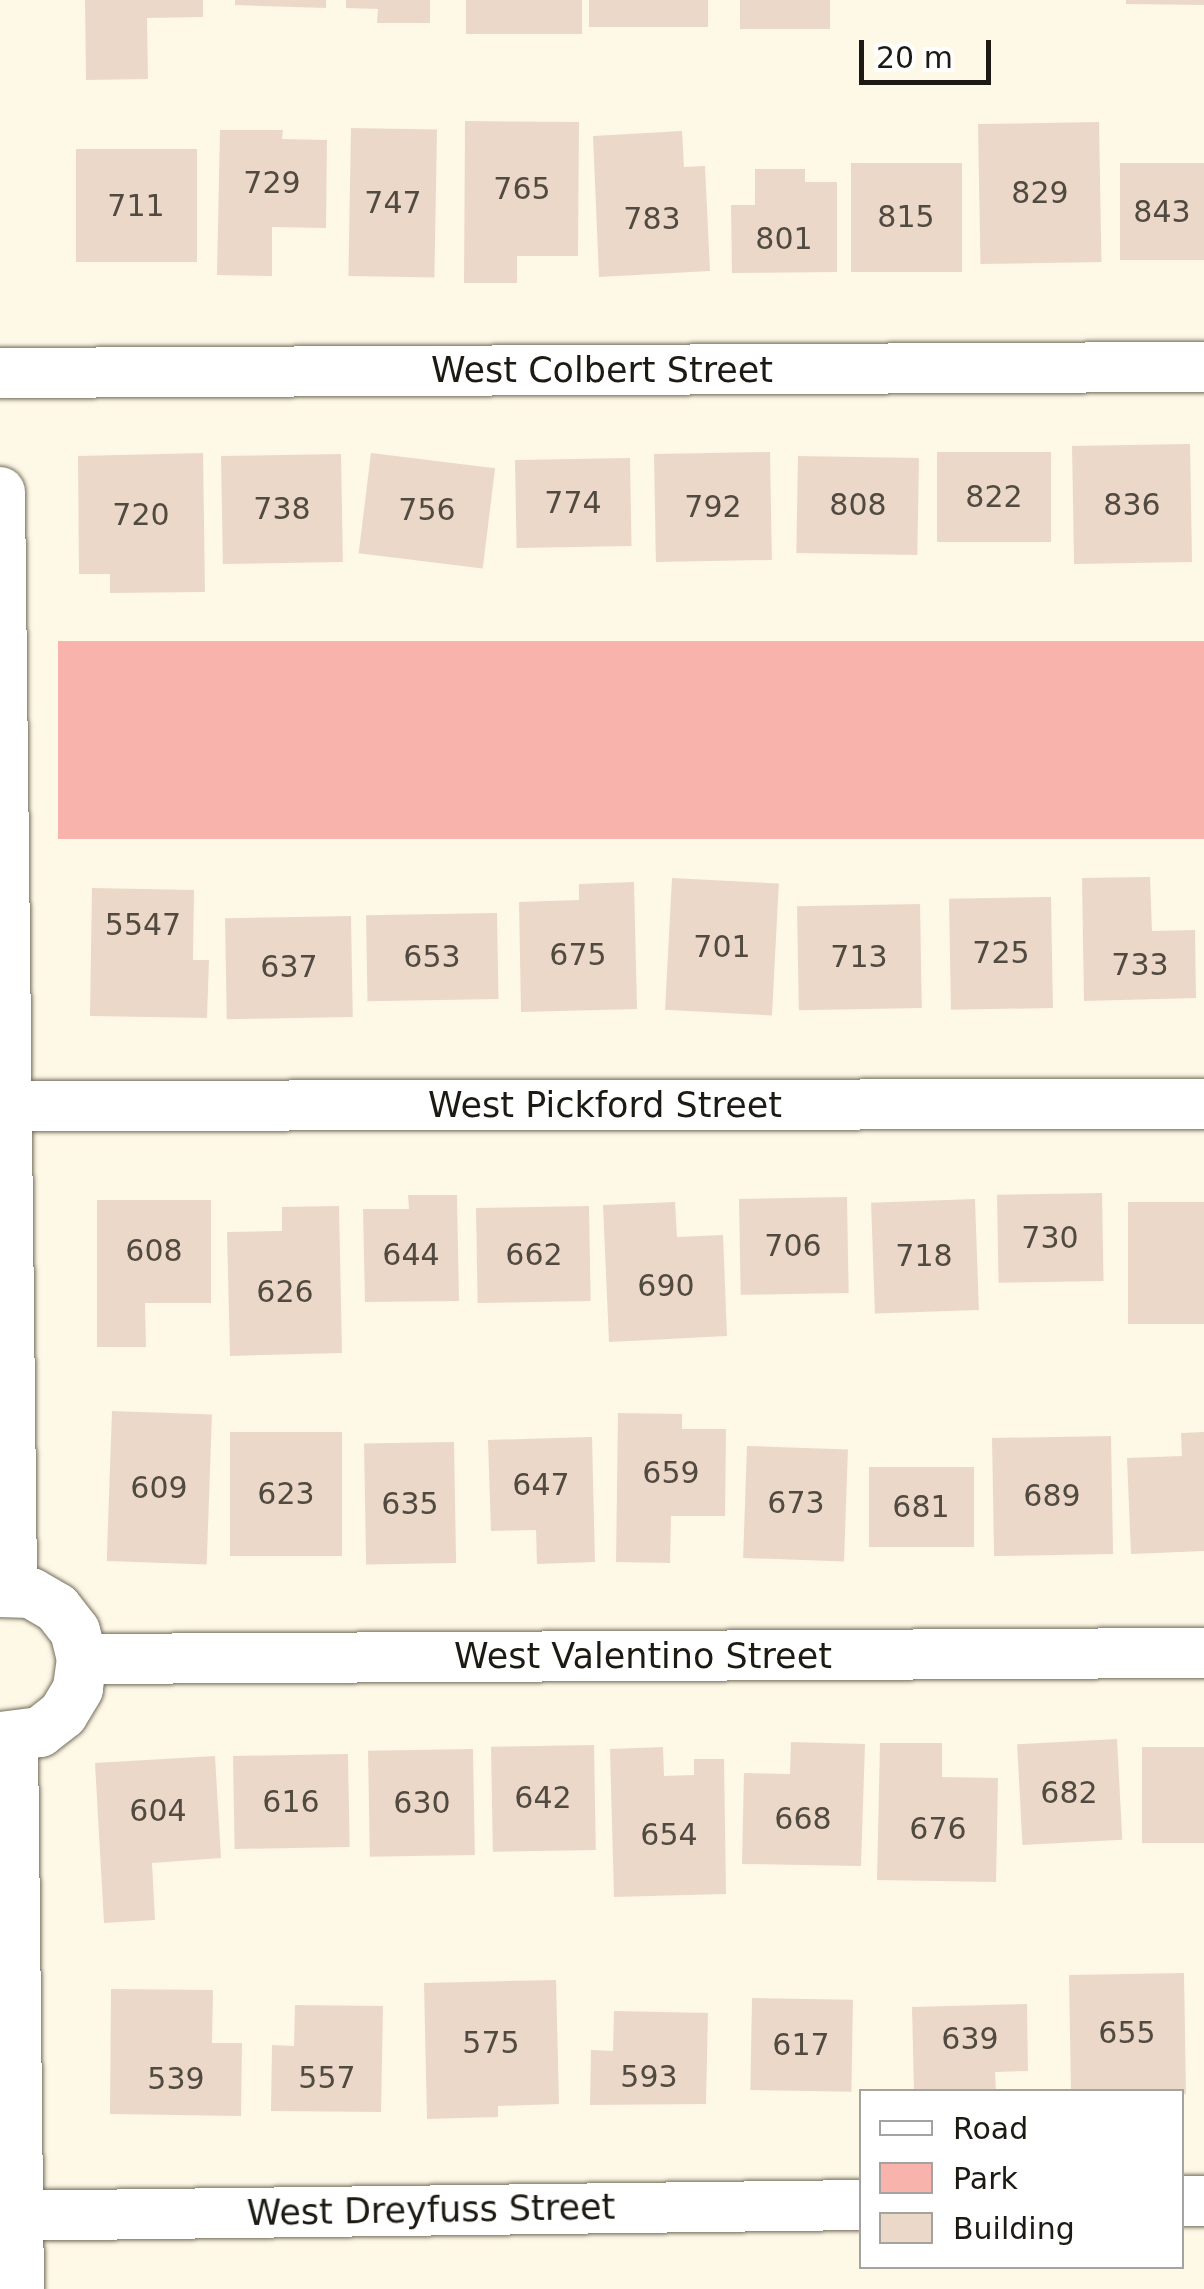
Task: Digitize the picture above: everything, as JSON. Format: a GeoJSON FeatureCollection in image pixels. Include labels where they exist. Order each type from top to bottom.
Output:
{"type":"FeatureCollection","features":[{"type":"Feature","properties":{"kind":"street","name":"West Colbert Street"},"geometry":{"type":"LineString","coordinates":[[0,372],[1204,367]]}},
{"type":"Feature","properties":{"kind":"street"},"geometry":{"type":"LineString","coordinates":[[0,492],[7,1106],[6,1591],[32,1593],[57,1608],[74,1631],[82,1660],[78,1688],[63,1714],[40,1732],[7,1737],[9,2216],[20,2289]]}},
{"type":"Feature","properties":{"kind":"street","name":"West Pickford Street"},"geometry":{"type":"LineString","coordinates":[[7,1106],[1204,1104]]}},
{"type":"Feature","properties":{"kind":"street","name":"West Valentino Street"},"geometry":{"type":"LineString","coordinates":[[82,1660],[1204,1652]]}},
{"type":"Feature","properties":{"kind":"street","name":"West Dreyfuss Street"},"geometry":{"type":"LineString","coordinates":[[9,2216],[859,2205]]}},
{"type":"Feature","properties":{"kind":"green space"},"geometry":{"type":"Polygon","coordinates":[[[58,641],[1204,641],[1204,839],[58,839],[58,641]]]}},
{"type":"Feature","properties":{"kind":"building"},"geometry":{"type":"Polygon","coordinates":[[[85,0],[203,0],[203,17],[147,18],[148,79],[86,80],[85,0]]]}},
{"type":"Feature","properties":{"kind":"building"},"geometry":{"type":"Polygon","coordinates":[[[235,0],[326,0],[326,8],[235,5],[235,0]]]}},
{"type":"Feature","properties":{"kind":"building"},"geometry":{"type":"Polygon","coordinates":[[[346,0],[430,0],[430,23],[377,23],[378,9],[346,8],[346,0]]]}},
{"type":"Feature","properties":{"kind":"building"},"geometry":{"type":"Polygon","coordinates":[[[466,0],[582,0],[582,34],[466,34],[466,0]]]}},
{"type":"Feature","properties":{"kind":"building"},"geometry":{"type":"Polygon","coordinates":[[[589,0],[708,0],[708,27],[589,27],[589,0]]]}},
{"type":"Feature","properties":{"kind":"building"},"geometry":{"type":"Polygon","coordinates":[[[740,0],[830,0],[830,29],[740,29],[740,0]]]}},
{"type":"Feature","properties":{"kind":"building"},"geometry":{"type":"Polygon","coordinates":[[[1126,0],[1204,0],[1204,5],[1126,4],[1126,0]]]}},
{"type":"Feature","properties":{"kind":"building"},"geometry":{"type":"Polygon","coordinates":[[[465,121],[579,122],[578,256],[517,256],[517,283],[464,283],[465,121]]]}},
{"type":"Feature","properties":{"kind":"building"},"geometry":{"type":"Polygon","coordinates":[[[1099,122],[1101,262],[980,264],[978,124],[1099,122]]]}},
{"type":"Feature","properties":{"kind":"building"},"geometry":{"type":"Polygon","coordinates":[[[351,128],[437,130],[434,277],[348,276],[351,128]]]}},
{"type":"Feature","properties":{"kind":"building"},"geometry":{"type":"Polygon","coordinates":[[[220,130],[283,130],[282,139],[327,140],[326,228],[272,227],[272,276],[217,275],[220,130]]]}},
{"type":"Feature","properties":{"kind":"building"},"geometry":{"type":"Polygon","coordinates":[[[682,131],[684,167],[705,166],[710,271],[599,277],[593,136],[682,131]]]}},
{"type":"Feature","properties":{"kind":"building"},"geometry":{"type":"Polygon","coordinates":[[[76,149],[197,149],[197,262],[76,262],[76,149]]]}},
{"type":"Feature","properties":{"kind":"building"},"geometry":{"type":"Polygon","coordinates":[[[851,163],[962,163],[962,272],[851,272],[851,163]]]}},
{"type":"Feature","properties":{"kind":"building"},"geometry":{"type":"Polygon","coordinates":[[[1120,163],[1204,163],[1204,260],[1120,260],[1120,163]]]}},
{"type":"Feature","properties":{"kind":"building"},"geometry":{"type":"Polygon","coordinates":[[[755,169],[805,169],[805,182],[837,182],[837,272],[732,273],[731,205],[755,205],[755,169]]]}},
{"type":"Feature","properties":{"kind":"building"},"geometry":{"type":"Polygon","coordinates":[[[1190,444],[1192,562],[1074,564],[1072,446],[1190,444]]]}},
{"type":"Feature","properties":{"kind":"building"},"geometry":{"type":"Polygon","coordinates":[[[770,452],[772,560],[656,562],[654,454],[770,452]]]}},
{"type":"Feature","properties":{"kind":"building"},"geometry":{"type":"Polygon","coordinates":[[[937,452],[1051,452],[1051,542],[937,542],[937,452]]]}},
{"type":"Feature","properties":{"kind":"building"},"geometry":{"type":"Polygon","coordinates":[[[203,453],[205,592],[110,593],[110,574],[79,574],[78,456],[203,453]]]}},
{"type":"Feature","properties":{"kind":"building"},"geometry":{"type":"Polygon","coordinates":[[[371,453],[495,468],[483,568],[359,553],[371,453]]]}},
{"type":"Feature","properties":{"kind":"building"},"geometry":{"type":"Polygon","coordinates":[[[341,454],[343,562],[223,564],[221,456],[341,454]]]}},
{"type":"Feature","properties":{"kind":"building"},"geometry":{"type":"Polygon","coordinates":[[[798,456],[919,458],[917,555],[796,553],[798,456]]]}},
{"type":"Feature","properties":{"kind":"building"},"geometry":{"type":"Polygon","coordinates":[[[630,458],[632,546],[517,548],[515,460],[630,458]]]}},
{"type":"Feature","properties":{"kind":"building"},"geometry":{"type":"Polygon","coordinates":[[[1150,877],[1152,931],[1195,930],[1196,998],[1084,1001],[1082,878],[1150,877]]]}},
{"type":"Feature","properties":{"kind":"building"},"geometry":{"type":"Polygon","coordinates":[[[672,878],[779,884],[772,1015],[665,1010],[672,878]]]}},
{"type":"Feature","properties":{"kind":"building"},"geometry":{"type":"Polygon","coordinates":[[[634,882],[637,1009],[521,1012],[519,902],[579,900],[579,884],[634,882]]]}},
{"type":"Feature","properties":{"kind":"building"},"geometry":{"type":"Polygon","coordinates":[[[92,888],[194,890],[193,960],[209,960],[207,1018],[90,1016],[92,888]]]}},
{"type":"Feature","properties":{"kind":"building"},"geometry":{"type":"Polygon","coordinates":[[[1051,897],[1053,1008],[951,1010],[949,899],[1051,897]]]}},
{"type":"Feature","properties":{"kind":"building"},"geometry":{"type":"Polygon","coordinates":[[[920,904],[922,1008],[799,1010],[797,906],[920,904]]]}},
{"type":"Feature","properties":{"kind":"building"},"geometry":{"type":"Polygon","coordinates":[[[497,913],[499,999],[368,1001],[366,915],[497,913]]]}},
{"type":"Feature","properties":{"kind":"building"},"geometry":{"type":"Polygon","coordinates":[[[351,916],[353,1017],[227,1019],[225,918],[351,916]]]}},
{"type":"Feature","properties":{"kind":"building"},"geometry":{"type":"Polygon","coordinates":[[[1102,1193],[1104,1281],[999,1283],[997,1195],[1102,1193]]]}},
{"type":"Feature","properties":{"kind":"building"},"geometry":{"type":"Polygon","coordinates":[[[408,1195],[457,1195],[459,1301],[365,1302],[363,1209],[409,1209],[408,1195]]]}},
{"type":"Feature","properties":{"kind":"building"},"geometry":{"type":"Polygon","coordinates":[[[847,1197],[849,1293],[741,1295],[739,1199],[847,1197]]]}},
{"type":"Feature","properties":{"kind":"building"},"geometry":{"type":"Polygon","coordinates":[[[975,1199],[979,1310],[875,1314],[871,1203],[975,1199]]]}},
{"type":"Feature","properties":{"kind":"building"},"geometry":{"type":"Polygon","coordinates":[[[97,1200],[211,1200],[211,1303],[145,1303],[146,1347],[97,1347],[97,1200]]]}},
{"type":"Feature","properties":{"kind":"building"},"geometry":{"type":"Polygon","coordinates":[[[675,1202],[677,1237],[723,1235],[727,1336],[609,1342],[603,1205],[675,1202]]]}},
{"type":"Feature","properties":{"kind":"building"},"geometry":{"type":"Polygon","coordinates":[[[1128,1202],[1204,1202],[1204,1324],[1128,1324],[1128,1202]]]}},
{"type":"Feature","properties":{"kind":"building"},"geometry":{"type":"Polygon","coordinates":[[[339,1206],[342,1353],[230,1356],[227,1232],[282,1231],[282,1207],[339,1206]]]}},
{"type":"Feature","properties":{"kind":"building"},"geometry":{"type":"Polygon","coordinates":[[[589,1206],[591,1301],[478,1303],[476,1208],[589,1206]]]}},
{"type":"Feature","properties":{"kind":"building"},"geometry":{"type":"Polygon","coordinates":[[[112,1411],[212,1414],[207,1564],[107,1561],[112,1411]]]}},
{"type":"Feature","properties":{"kind":"building"},"geometry":{"type":"Polygon","coordinates":[[[618,1413],[682,1414],[682,1429],[726,1429],[725,1516],[671,1516],[670,1563],[616,1562],[618,1413]]]}},
{"type":"Feature","properties":{"kind":"building"},"geometry":{"type":"Polygon","coordinates":[[[230,1432],[342,1432],[342,1556],[230,1556],[230,1432]]]}},
{"type":"Feature","properties":{"kind":"building"},"geometry":{"type":"Polygon","coordinates":[[[1204,1432],[1204,1551],[1131,1554],[1127,1458],[1182,1456],[1181,1433],[1204,1432]]]}},
{"type":"Feature","properties":{"kind":"building"},"geometry":{"type":"Polygon","coordinates":[[[1111,1436],[1113,1554],[994,1556],[992,1438],[1111,1436]]]}},
{"type":"Feature","properties":{"kind":"building"},"geometry":{"type":"Polygon","coordinates":[[[592,1437],[595,1562],[537,1564],[536,1530],[491,1531],[488,1440],[592,1437]]]}},
{"type":"Feature","properties":{"kind":"building"},"geometry":{"type":"Polygon","coordinates":[[[454,1442],[456,1563],[366,1565],[364,1444],[454,1442]]]}},
{"type":"Feature","properties":{"kind":"building"},"geometry":{"type":"Polygon","coordinates":[[[747,1446],[848,1450],[844,1561],[743,1558],[747,1446]]]}},
{"type":"Feature","properties":{"kind":"building"},"geometry":{"type":"Polygon","coordinates":[[[869,1467],[974,1467],[974,1547],[869,1547],[869,1467]]]}},
{"type":"Feature","properties":{"kind":"building"},"geometry":{"type":"Polygon","coordinates":[[[1117,1739],[1122,1840],[1022,1845],[1017,1744],[1117,1739]]]}},
{"type":"Feature","properties":{"kind":"building"},"geometry":{"type":"Polygon","coordinates":[[[791,1742],[865,1744],[861,1866],[742,1864],[744,1773],[790,1774],[791,1742]]]}},
{"type":"Feature","properties":{"kind":"building"},"geometry":{"type":"Polygon","coordinates":[[[880,1743],[942,1743],[942,1777],[998,1778],[996,1882],[877,1880],[880,1743]]]}},
{"type":"Feature","properties":{"kind":"building"},"geometry":{"type":"Polygon","coordinates":[[[594,1745],[596,1850],[493,1852],[491,1747],[594,1745]]]}},
{"type":"Feature","properties":{"kind":"building"},"geometry":{"type":"Polygon","coordinates":[[[663,1747],[664,1776],[694,1775],[694,1759],[724,1759],[726,1894],[614,1897],[610,1749],[663,1747]]]}},
{"type":"Feature","properties":{"kind":"building"},"geometry":{"type":"Polygon","coordinates":[[[1142,1747],[1204,1747],[1204,1843],[1142,1843],[1142,1747]]]}},
{"type":"Feature","properties":{"kind":"building"},"geometry":{"type":"Polygon","coordinates":[[[473,1749],[475,1855],[370,1857],[368,1751],[473,1749]]]}},
{"type":"Feature","properties":{"kind":"building"},"geometry":{"type":"Polygon","coordinates":[[[348,1754],[350,1847],[235,1849],[233,1756],[348,1754]]]}},
{"type":"Feature","properties":{"kind":"building"},"geometry":{"type":"Polygon","coordinates":[[[215,1756],[221,1858],[152,1863],[155,1920],[104,1923],[95,1763],[215,1756]]]}},
{"type":"Feature","properties":{"kind":"building"},"geometry":{"type":"Polygon","coordinates":[[[1184,1973],[1186,2095],[1184,2089],[1071,2089],[1069,1975],[1184,1973]]]}},
{"type":"Feature","properties":{"kind":"building"},"geometry":{"type":"Polygon","coordinates":[[[556,1980],[559,2104],[498,2106],[498,2117],[427,2119],[424,1983],[556,1980]]]}},
{"type":"Feature","properties":{"kind":"building"},"geometry":{"type":"Polygon","coordinates":[[[111,1989],[213,1990],[212,2043],[242,2043],[241,2116],[110,2114],[111,1989]]]}},
{"type":"Feature","properties":{"kind":"building"},"geometry":{"type":"Polygon","coordinates":[[[752,1998],[853,2000],[851,2092],[750,2090],[752,1998]]]}},
{"type":"Feature","properties":{"kind":"building"},"geometry":{"type":"Polygon","coordinates":[[[1027,2004],[1028,2071],[995,2072],[996,2089],[914,2089],[912,2007],[1027,2004]]]}},
{"type":"Feature","properties":{"kind":"building"},"geometry":{"type":"Polygon","coordinates":[[[295,2005],[383,2006],[381,2112],[271,2111],[272,2045],[294,2046],[295,2005]]]}},
{"type":"Feature","properties":{"kind":"building"},"geometry":{"type":"Polygon","coordinates":[[[614,2011],[708,2013],[706,2104],[590,2105],[591,2050],[613,2051],[614,2011]]]}}]}
